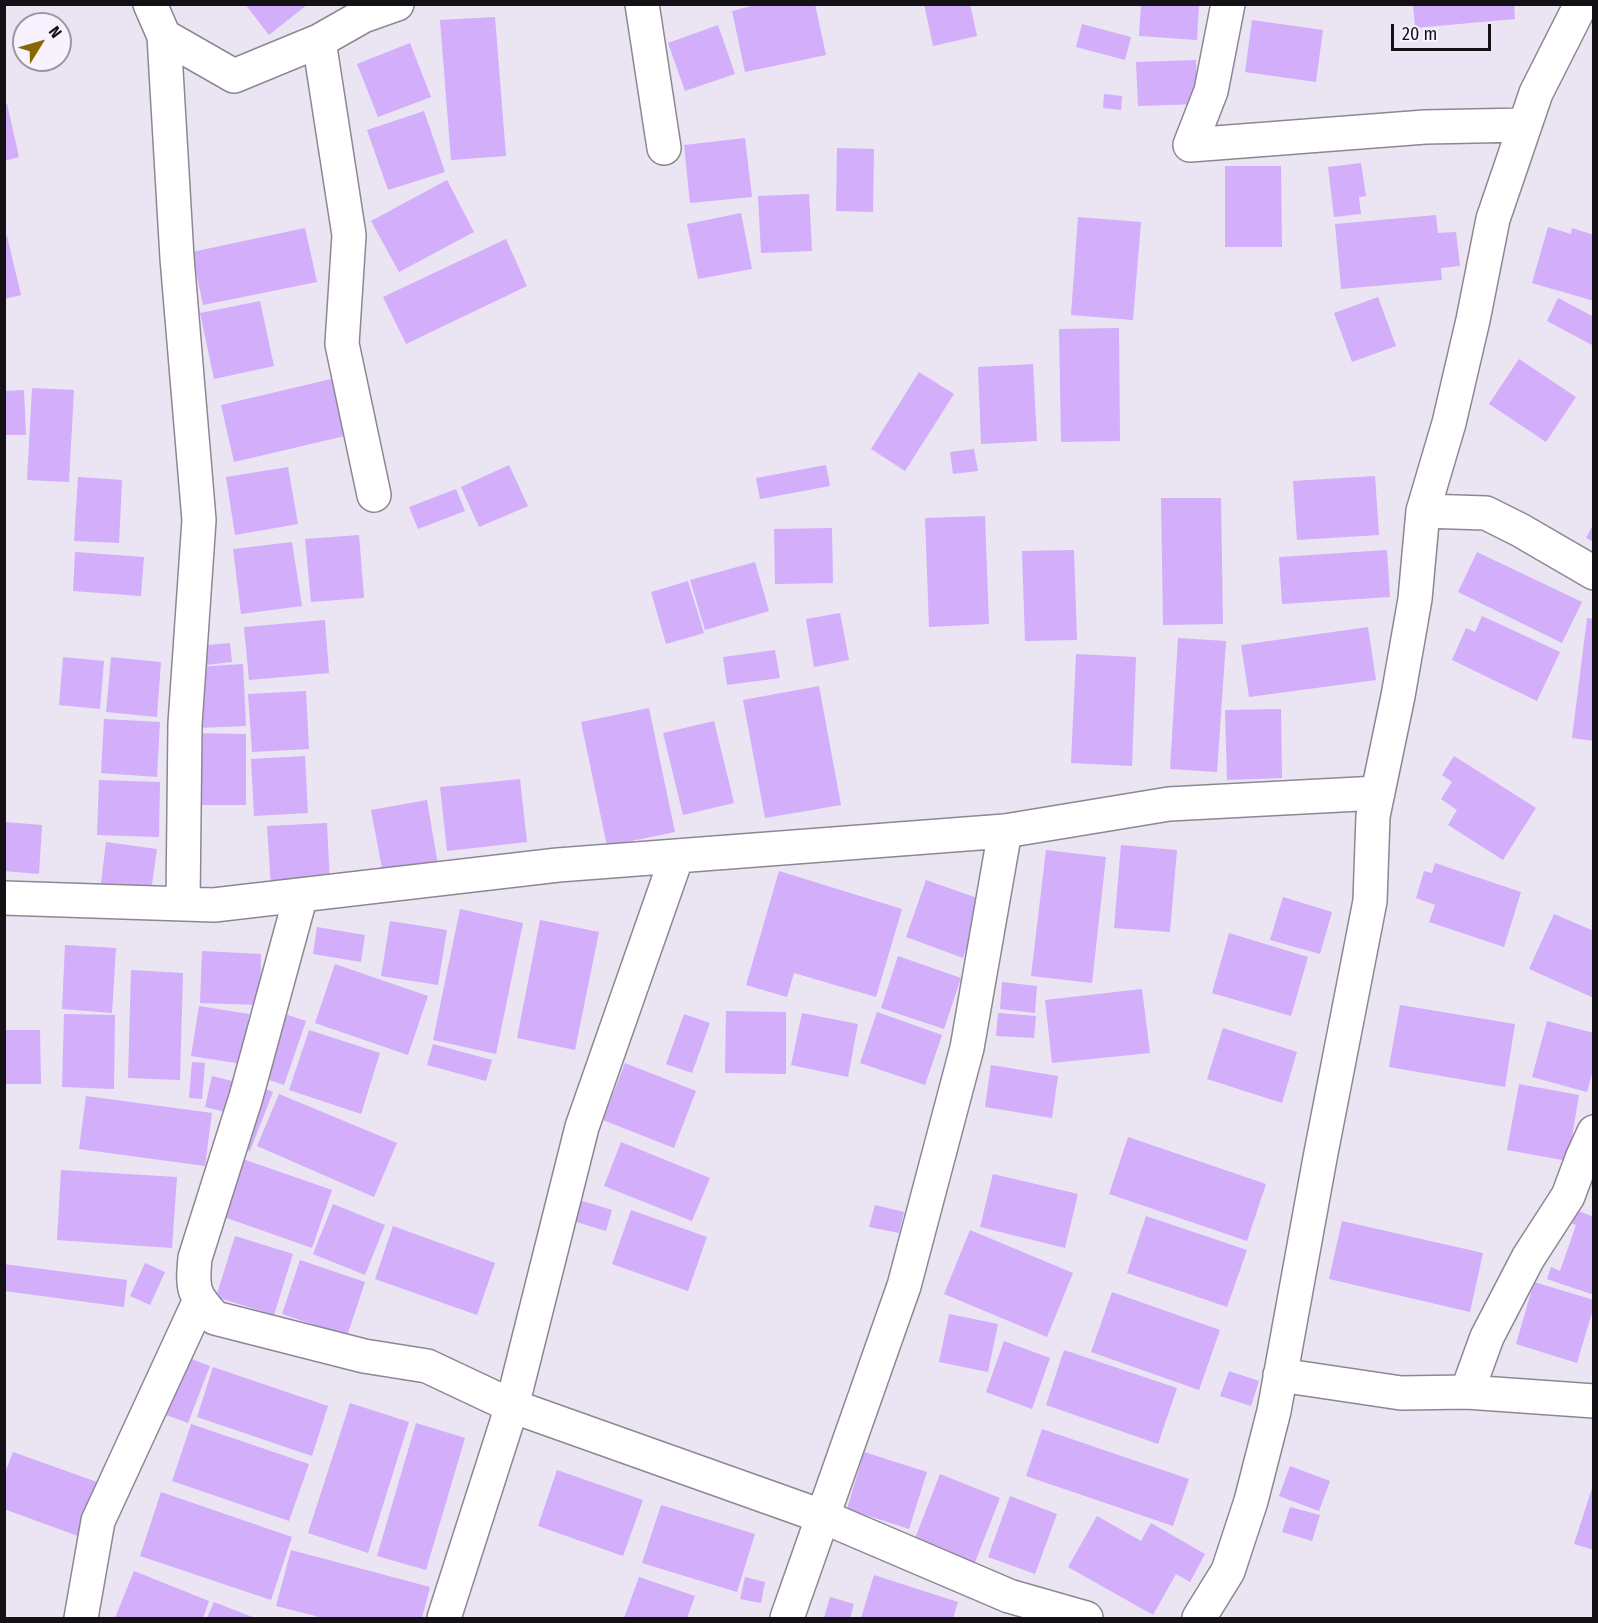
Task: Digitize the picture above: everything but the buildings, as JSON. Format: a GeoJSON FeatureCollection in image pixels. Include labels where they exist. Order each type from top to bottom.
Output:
{"type":"FeatureCollection","features":[{"type":"Feature","properties":{"kind":"street"},"geometry":{"type":"LineString","coordinates":[[150,4],[164,36],[177,258],[199,520],[185,723],[183,903]]}},
{"type":"Feature","properties":{"kind":"street"},"geometry":{"type":"LineString","coordinates":[[164,36],[234,76],[319,40],[363,10],[397,4]]}},
{"type":"Feature","properties":{"kind":"street"},"geometry":{"type":"LineString","coordinates":[[642,4],[664,148]]}},
{"type":"Feature","properties":{"kind":"street"},"geometry":{"type":"LineString","coordinates":[[1228,4],[1211,91],[1190,145],[1425,127],[1525,125]]}},
{"type":"Feature","properties":{"kind":"street"},"geometry":{"type":"LineString","coordinates":[[1199,1618],[1228,1571],[1251,1501],[1274,1411],[1370,901],[1373,816],[1415,598],[1423,511],[1449,423],[1493,219],[1536,93],[1581,4]]}},
{"type":"Feature","properties":{"kind":"street"},"geometry":{"type":"LineString","coordinates":[[319,40],[349,235],[342,344],[374,495]]}},
{"type":"Feature","properties":{"kind":"street"},"geometry":{"type":"LineString","coordinates":[[1423,511],[1486,513],[1520,530],[1593,573]]}},
{"type":"Feature","properties":{"kind":"street"},"geometry":{"type":"LineString","coordinates":[[4,898],[214,905],[558,865],[1005,831],[1169,804],[1378,794]]}},
{"type":"Feature","properties":{"kind":"street"},"geometry":{"type":"LineString","coordinates":[[787,1618],[904,1286],[964,1060],[1005,831]]}},
{"type":"Feature","properties":{"kind":"street"},"geometry":{"type":"LineString","coordinates":[[444,1618],[512,1406],[582,1127],[677,856]]}},
{"type":"Feature","properties":{"kind":"street"},"geometry":{"type":"LineString","coordinates":[[301,895],[246,1096],[195,1258],[192,1282],[199,1302],[215,1318],[364,1356],[427,1366],[512,1406],[824,1516],[1009,1596],[1086,1618]]}},
{"type":"Feature","properties":{"kind":"street"},"geometry":{"type":"LineString","coordinates":[[1467,1392],[1487,1337],[1528,1258],[1568,1196],[1593,1132]]}},
{"type":"Feature","properties":{"kind":"street"},"geometry":{"type":"LineString","coordinates":[[81,1618],[98,1521],[199,1302]]}},
{"type":"Feature","properties":{"kind":"street"},"geometry":{"type":"LineString","coordinates":[[1280,1375],[1401,1393],[1467,1392],[1593,1401]]}}]}
